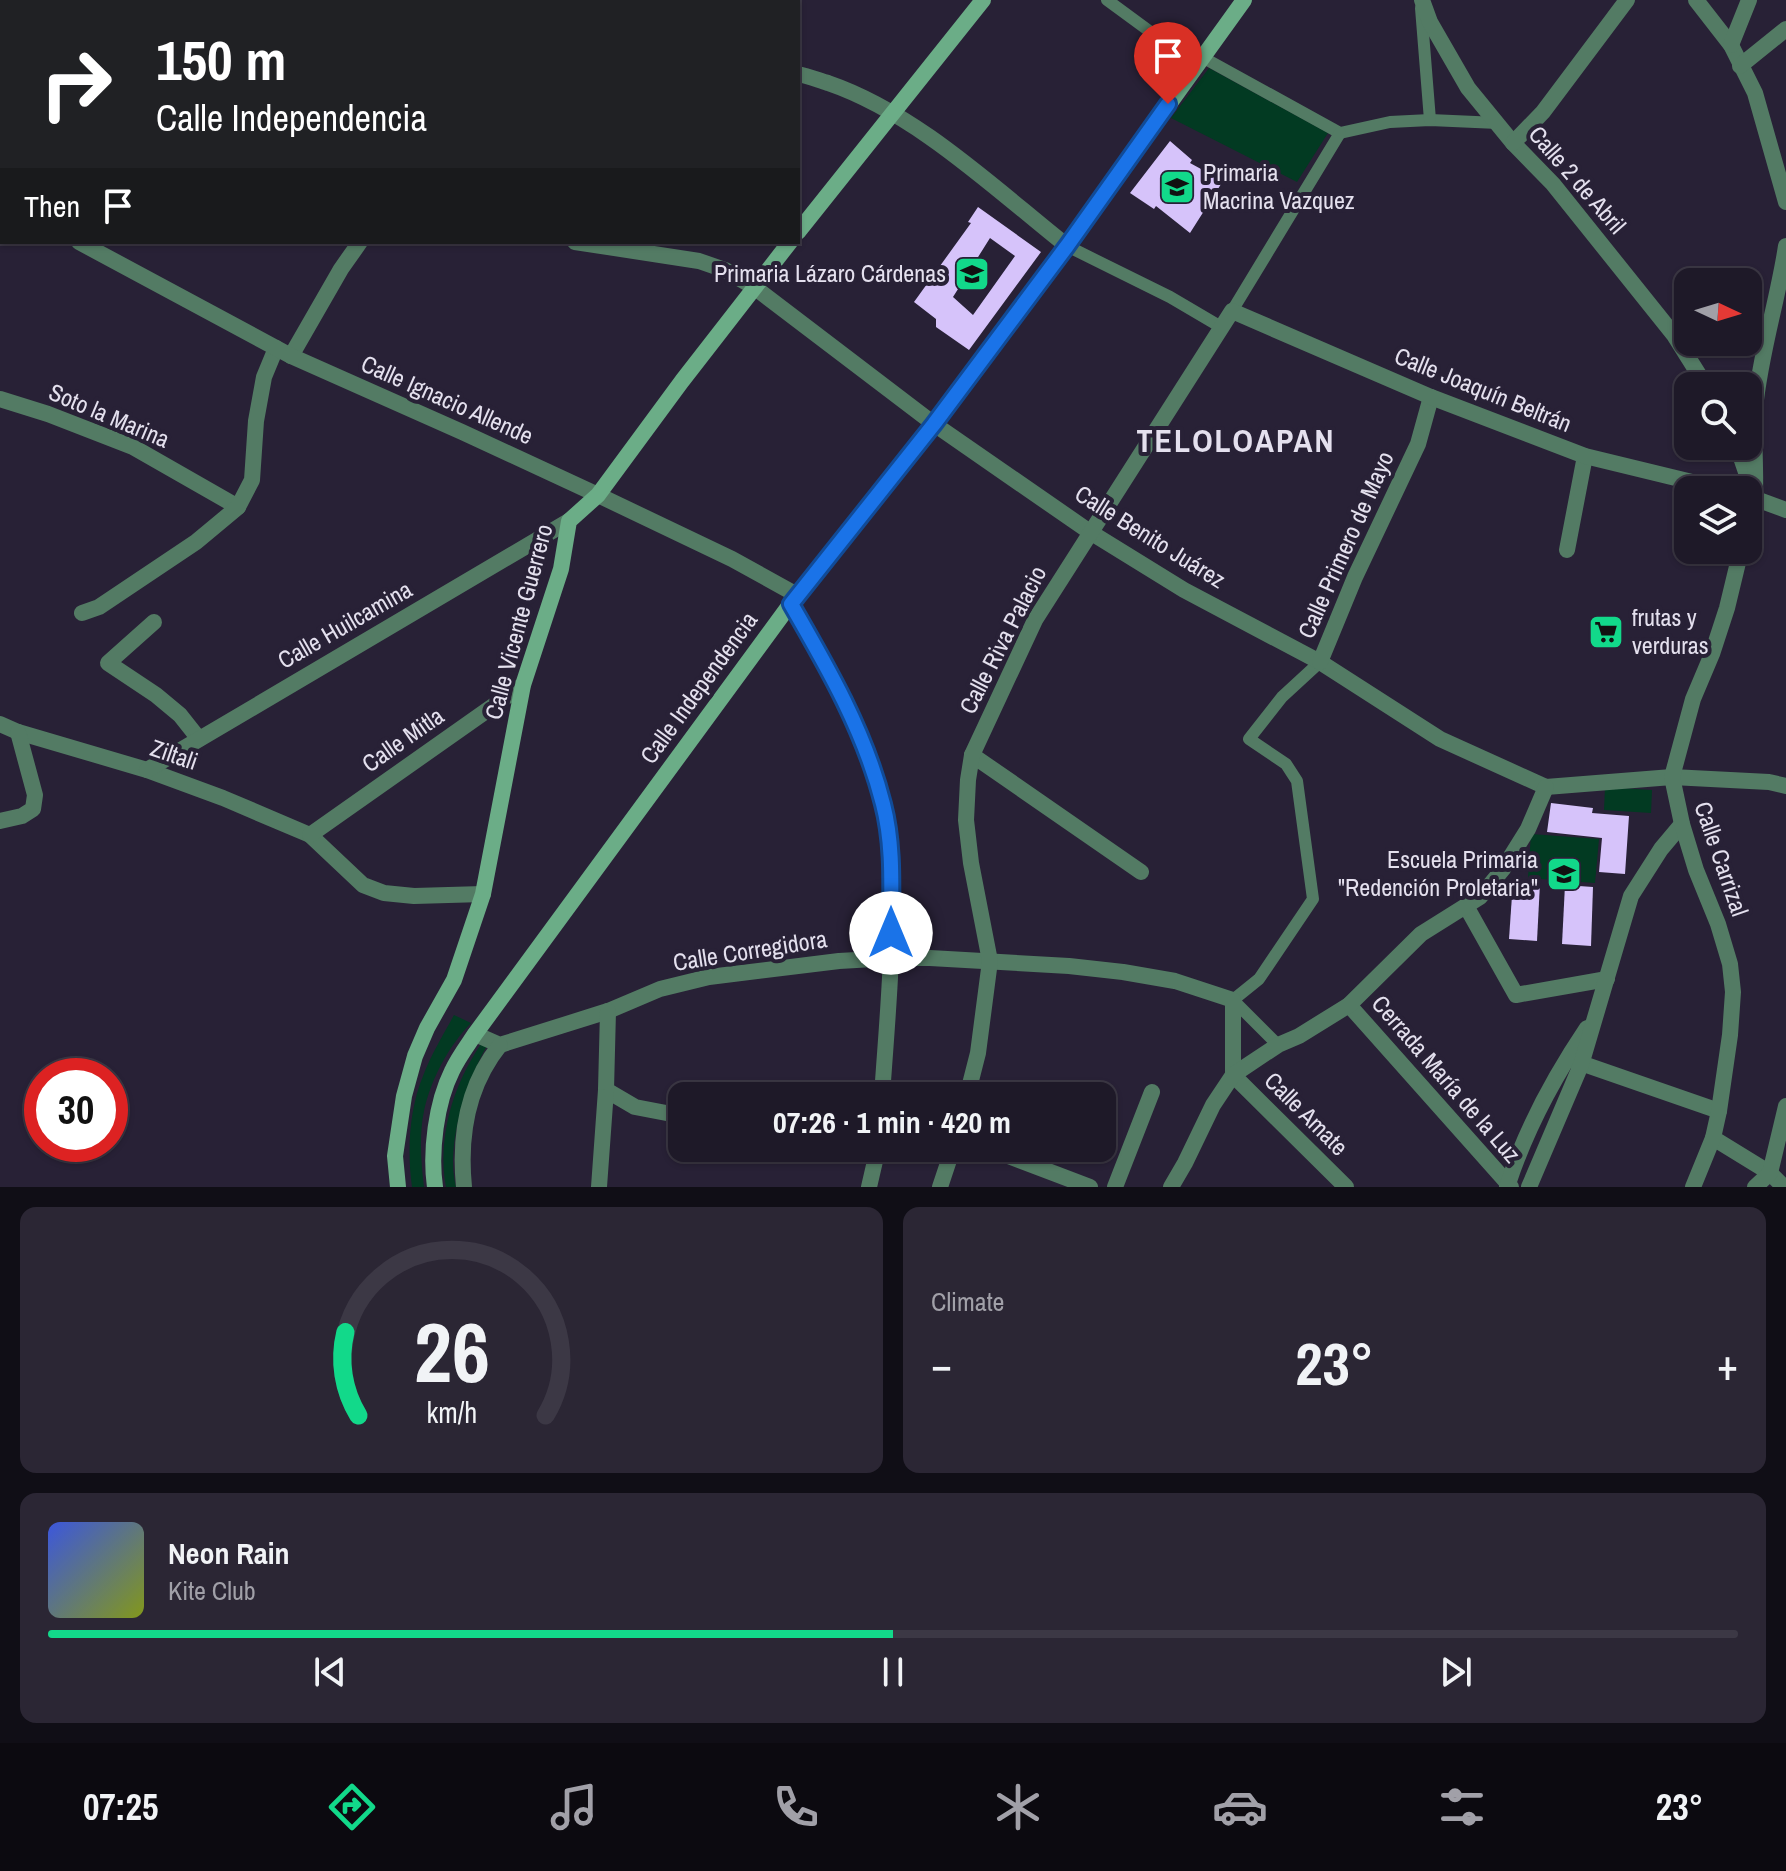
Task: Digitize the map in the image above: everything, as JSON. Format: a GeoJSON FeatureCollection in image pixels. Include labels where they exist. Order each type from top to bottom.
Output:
{"type":"FeatureCollection","features":[{"type":"Feature","properties":{"kind":"main road"},"geometry":{"type":"LineString","coordinates":[[800,229],[983,0]]}},
{"type":"Feature","properties":{"kind":"main road","name":"Calle Independencia"},"geometry":{"type":"LineString","coordinates":[[435,1187],[432,1154],[440,1108],[451,1073],[475,1034],[794,599],[934,424],[1067,246],[1244,0]]}},
{"type":"Feature","properties":{"kind":"main road","name":"Calle Vicente Guerrero"},"geometry":{"type":"LineString","coordinates":[[398,1187],[395,1156],[404,1096],[415,1056],[454,980],[483,894],[523,685],[561,569],[569,521],[598,495],[788,244]]}},
{"type":"Feature","properties":{"kind":"street"},"geometry":{"type":"LineString","coordinates":[[1107,0],[1152,33],[1340,133],[1381,123],[1430,120],[1498,123]]}},
{"type":"Feature","properties":{"kind":"street"},"geometry":{"type":"LineString","coordinates":[[1421,0],[1430,120]]}},
{"type":"Feature","properties":{"kind":"street","name":"Calle 2 de Abril"},"geometry":{"type":"LineString","coordinates":[[1421,0],[1430,22],[1468,88],[1513,143],[1553,184],[1674,335],[1697,372]]}},
{"type":"Feature","properties":{"kind":"street"},"geometry":{"type":"LineString","coordinates":[[1513,143],[1543,112],[1627,0]]}},
{"type":"Feature","properties":{"kind":"street"},"geometry":{"type":"LineString","coordinates":[[1696,0],[1731,45],[1755,93],[1785,193]]}},
{"type":"Feature","properties":{"kind":"street"},"geometry":{"type":"LineString","coordinates":[[1731,45],[1749,0]]}},
{"type":"Feature","properties":{"kind":"street"},"geometry":{"type":"LineString","coordinates":[[1740,66],[1786,29]]}},
{"type":"Feature","properties":{"kind":"street"},"geometry":{"type":"LineString","coordinates":[[800,75],[855,92],[893,112],[956,157],[1067,246],[1170,297],[1221,327]]}},
{"type":"Feature","properties":{"kind":"street","name":"Calle Riva Palacio"},"geometry":{"type":"LineString","coordinates":[[970,1082],[980,1040],[990,961],[966,820],[972,755],[1035,620],[1232,311],[1340,133]]}},
{"type":"Feature","properties":{"kind":"street","name":"Calle Ignacio Allende"},"geometry":{"type":"LineString","coordinates":[[83,244],[291,356],[462,432],[732,559],[794,599]]}},
{"type":"Feature","properties":{"kind":"street"},"geometry":{"type":"LineString","coordinates":[[291,356],[359,244]]}},
{"type":"Feature","properties":{"kind":"street","name":"Calle Benito Juárez"},"geometry":{"type":"LineString","coordinates":[[590,244],[699,261],[725,270],[754,287],[934,424],[1090,532],[1184,590],[1320,662],[1440,739],[1546,787]]}},
{"type":"Feature","properties":{"kind":"street"},"geometry":{"type":"LineString","coordinates":[[1752,476],[1755,407],[1786,246]]}},
{"type":"Feature","properties":{"kind":"street","name":"Calle Joaquín Beltrán"},"geometry":{"type":"LineString","coordinates":[[1232,311],[1431,397],[1585,456],[1674,478]]}},
{"type":"Feature","properties":{"kind":"street"},"geometry":{"type":"LineString","coordinates":[[82,613],[99,607],[196,542],[238,507],[252,480],[258,407],[264,377],[276,348]]}},
{"type":"Feature","properties":{"kind":"street","name":"Calle Primero de Mayo"},"geometry":{"type":"LineString","coordinates":[[1233,1000],[1259,979],[1313,899],[1297,781],[1286,764],[1249,739],[1282,697],[1320,662],[1355,577],[1418,444],[1431,397]]}},
{"type":"Feature","properties":{"kind":"street","name":"Soto la Marina"},"geometry":{"type":"LineString","coordinates":[[0,399],[133,447],[238,507]]}},
{"type":"Feature","properties":{"kind":"street"},"geometry":{"type":"LineString","coordinates":[[1567,550],[1585,456]]}},
{"type":"Feature","properties":{"kind":"street"},"geometry":{"type":"LineString","coordinates":[[1762,501],[1786,510]]}},
{"type":"Feature","properties":{"kind":"street","name":"Calle Huilcamina"},"geometry":{"type":"LineString","coordinates":[[147,770],[569,521]]}},
{"type":"Feature","properties":{"kind":"street","name":"Calle Carrizal"},"geometry":{"type":"LineString","coordinates":[[1693,1187],[1713,1138],[1719,1111],[1733,992],[1730,964],[1696,870],[1672,777],[1693,699],[1712,654],[1738,564]]}},
{"type":"Feature","properties":{"kind":"street"},"geometry":{"type":"LineString","coordinates":[[794,599],[861,739],[884,806],[891,858],[891,958],[883,1082]]}},
{"type":"Feature","properties":{"kind":"street"},"geometry":{"type":"LineString","coordinates":[[154,622],[108,663],[180,715],[199,739]]}},
{"type":"Feature","properties":{"kind":"street","name":"Calle Mitla"},"geometry":{"type":"LineString","coordinates":[[310,835],[523,685]]}},
{"type":"Feature","properties":{"kind":"street"},"geometry":{"type":"LineString","coordinates":[[0,821],[22,816],[33,809],[35,795],[6,729]]}},
{"type":"Feature","properties":{"kind":"street","name":"Ziltali"},"geometry":{"type":"LineString","coordinates":[[6,729],[147,770],[310,835]]}},
{"type":"Feature","properties":{"kind":"street"},"geometry":{"type":"LineString","coordinates":[[972,755],[1141,872]]}},
{"type":"Feature","properties":{"kind":"street"},"geometry":{"type":"LineString","coordinates":[[1171,1187],[1213,1105],[1233,1075],[1278,1045],[1299,1036],[1349,1005],[1421,934],[1480,897],[1503,869],[1528,829],[1546,787],[1672,777],[1769,782],[1786,786]]}},
{"type":"Feature","properties":{"kind":"street"},"geometry":{"type":"LineString","coordinates":[[1529,1187],[1574,1061],[1598,1011],[1631,896],[1661,849],[1682,824]]}},
{"type":"Feature","properties":{"kind":"street"},"geometry":{"type":"LineString","coordinates":[[310,835],[363,885],[384,893],[414,896],[483,894]]}},
{"type":"Feature","properties":{"kind":"street"},"geometry":{"type":"LineString","coordinates":[[1466,906],[1516,995],[1607,979]]}},
{"type":"Feature","properties":{"kind":"street","name":"Calle Corregidora"},"geometry":{"type":"LineString","coordinates":[[500,1045],[608,1011],[660,989],[709,977],[839,961],[891,958],[990,961],[1123,972],[1175,981],[1233,1000]]}},
{"type":"Feature","properties":{"kind":"street"},"geometry":{"type":"LineString","coordinates":[[1233,1000],[1278,1045]]}},
{"type":"Feature","properties":{"kind":"street"},"geometry":{"type":"LineString","coordinates":[[1233,1000],[1233,1075]]}},
{"type":"Feature","properties":{"kind":"street","name":"Cerrada María de la Luz"},"geometry":{"type":"LineString","coordinates":[[1349,1005],[1508,1186]]}},
{"type":"Feature","properties":{"kind":"street"},"geometry":{"type":"LineString","coordinates":[[599,1187],[608,1011]]}},
{"type":"Feature","properties":{"kind":"street"},"geometry":{"type":"LineString","coordinates":[[464,1187],[464,1126],[473,1092],[488,1061],[500,1045],[475,1034]]}},
{"type":"Feature","properties":{"kind":"street"},"geometry":{"type":"LineString","coordinates":[[1574,1061],[1719,1111]]}},
{"type":"Feature","properties":{"kind":"street"},"geometry":{"type":"LineString","coordinates":[[1508,1186],[1521,1146],[1574,1061]]}},
{"type":"Feature","properties":{"kind":"street","name":"Calle Amate"},"geometry":{"type":"LineString","coordinates":[[1233,1075],[1346,1187]]}},
{"type":"Feature","properties":{"kind":"street"},"geometry":{"type":"LineString","coordinates":[[606,1090],[635,1107],[668,1113]]}},
{"type":"Feature","properties":{"kind":"street"},"geometry":{"type":"LineString","coordinates":[[1115,1187],[1152,1092]]}},
{"type":"Feature","properties":{"kind":"street"},"geometry":{"type":"LineString","coordinates":[[1755,1187],[1770,1173],[1786,1106]]}},
{"type":"Feature","properties":{"kind":"street"},"geometry":{"type":"LineString","coordinates":[[1713,1138],[1770,1173],[1784,1187]]}},
{"type":"Feature","properties":{"kind":"street"},"geometry":{"type":"LineString","coordinates":[[869,1187],[875,1162]]}},
{"type":"Feature","properties":{"kind":"street"},"geometry":{"type":"LineString","coordinates":[[940,1187],[948,1162]]}},
{"type":"Feature","properties":{"kind":"street"},"geometry":{"type":"LineString","coordinates":[[1024,1162],[1090,1187]]}},
{"type":"Feature","properties":{"kind":"green space"},"geometry":{"type":"Polygon","coordinates":[[[1209,68],[1328,133],[1297,182],[1171,118],[1209,68]]]}},
{"type":"Feature","properties":{"kind":"green space"},"geometry":{"type":"Polygon","coordinates":[[[1605,787],[1652,790],[1651,813],[1604,810],[1605,787]]]}},
{"type":"Feature","properties":{"kind":"green space"},"geometry":{"type":"Polygon","coordinates":[[[1531,834],[1599,839],[1595,883],[1528,878],[1531,834]]]}},
{"type":"Feature","properties":{"kind":"green space"},"geometry":{"type":"Polygon","coordinates":[[[454,1015],[471,1023],[448,1053],[431,1087],[421,1130],[424,1187],[412,1187],[410,1145],[418,1089],[454,1015]]]}},
{"type":"Feature","properties":{"kind":"green space"},"geometry":{"type":"Polygon","coordinates":[[[481,1044],[488,1044],[466,1094],[456,1133],[453,1170],[456,1187],[446,1187],[444,1150],[450,1112],[462,1077],[481,1044]]]}},
{"type":"Feature","properties":{"kind":"building","name":"Primaria Macrina Vazquez"},"geometry":{"type":"Polygon","coordinates":[[[1170,141],[1192,160],[1190,163],[1223,181],[1190,233],[1156,206],[1154,209],[1130,193],[1170,141]]]}},
{"type":"Feature","properties":{"kind":"building","name":"Primaria Lázaro Cárdenas"},"geometry":{"type":"Polygon","coordinates":[[[978,207],[1041,252],[969,350],[936,327],[936,319],[914,302],[971,223],[968,222],[978,207]],[[990,238],[953,297],[973,315],[1015,256],[990,238]]]}},
{"type":"Feature","properties":{"kind":"building"},"geometry":{"type":"Polygon","coordinates":[[[1551,803],[1593,808],[1592,813],[1629,816],[1625,874],[1599,872],[1602,838],[1547,832],[1551,803]]]}},
{"type":"Feature","properties":{"kind":"building"},"geometry":{"type":"Polygon","coordinates":[[[1513,881],[1540,883],[1537,941],[1509,939],[1513,881]]]}},
{"type":"Feature","properties":{"kind":"building"},"geometry":{"type":"Polygon","coordinates":[[[1565,885],[1593,887],[1591,946],[1562,944],[1565,885]]]}},
{"type":"Feature","properties":{"kind":"place","name":"Primaria Macrina Vazquez"},"geometry":{"type":"Point","coordinates":[1177,187]}},
{"type":"Feature","properties":{"kind":"place","name":"Primaria Lázaro Cárdenas"},"geometry":{"type":"Point","coordinates":[972,274]}},
{"type":"Feature","properties":{"kind":"place","name":"frutas y verduras"},"geometry":{"type":"Point","coordinates":[1606,632]}},
{"type":"Feature","properties":{"kind":"place","name":"Escuela Primaria \"Redención Proletaria\""},"geometry":{"type":"Point","coordinates":[1564,874]}},
{"type":"Feature","properties":{"kind":"district","name":"TELOLOAPAN"},"geometry":{"type":"Point","coordinates":[1236,441]}},
{"type":"Feature","properties":{"kind":"route"},"geometry":{"type":"LineString","coordinates":[[891,933],[891,858],[884,806],[861,739],[829,669],[791,604],[934,424],[1168,104]]}}]}
